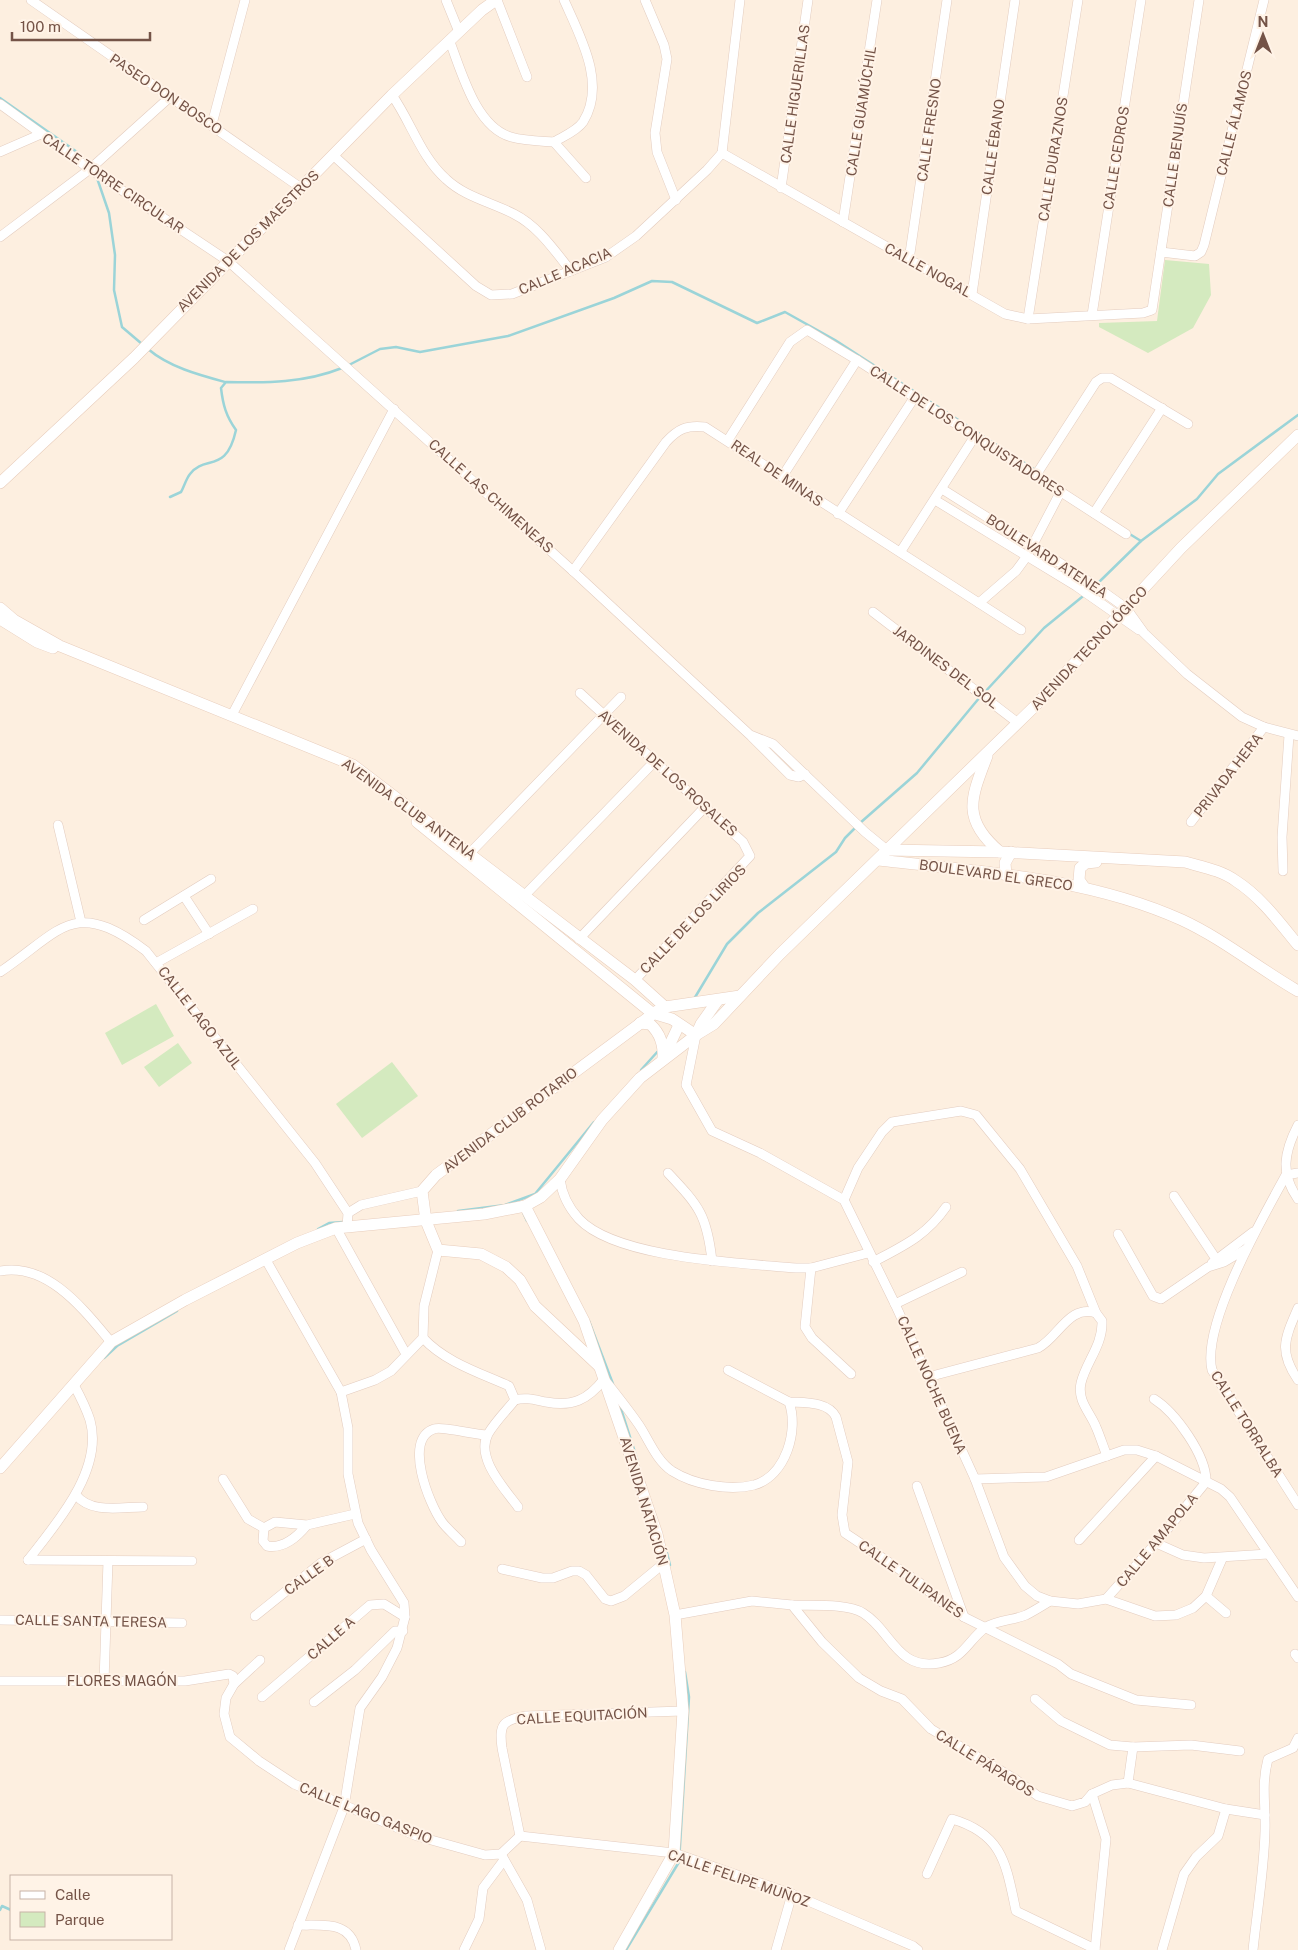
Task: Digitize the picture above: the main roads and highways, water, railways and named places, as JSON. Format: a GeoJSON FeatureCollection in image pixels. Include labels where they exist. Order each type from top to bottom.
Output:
{"type":"FeatureCollection","features":[{"type":"Feature","properties":{"kind":"waterway"},"geometry":{"type":"LineString","coordinates":[[0,98],[77,152],[81,158]]}},
{"type":"Feature","properties":{"kind":"waterway"},"geometry":{"type":"LineString","coordinates":[[97,178],[109,213],[115,255],[114,290],[122,327],[142,344]]}},
{"type":"Feature","properties":{"kind":"waterway"},"geometry":{"type":"LineString","coordinates":[[347,366],[380,349],[396,347],[420,352],[508,336],[614,298],[652,281],[672,282],[757,323],[785,312],[835,340],[1037,471]]}},
{"type":"Feature","properties":{"kind":"waterway"},"geometry":{"type":"LineString","coordinates":[[148,349],[175,366],[225,382]]}},
{"type":"Feature","properties":{"kind":"waterway"},"geometry":{"type":"LineString","coordinates":[[170,497],[181,492],[189,476],[196,468],[221,458],[227,453],[232,444],[236,430],[226,410],[221,388],[226,382],[285,381],[314,377],[342,368]]}},
{"type":"Feature","properties":{"kind":"waterway"},"geometry":{"type":"LineString","coordinates":[[1097,584],[1141,541],[1197,499],[1218,474],[1298,415]]}},
{"type":"Feature","properties":{"kind":"waterway"},"geometry":{"type":"LineString","coordinates":[[1128,533],[1141,541]]}},
{"type":"Feature","properties":{"kind":"waterway"},"geometry":{"type":"LineString","coordinates":[[984,693],[1044,628],[1093,588]]}},
{"type":"Feature","properties":{"kind":"waterway"},"geometry":{"type":"LineString","coordinates":[[860,823],[917,773],[980,697]]}},
{"type":"Feature","properties":{"kind":"waterway"},"geometry":{"type":"LineString","coordinates":[[694,999],[727,944],[758,913],[836,852],[845,838],[856,827]]}},
{"type":"Feature","properties":{"kind":"waterway"},"geometry":{"type":"LineString","coordinates":[[641,1070],[659,1050]]}},
{"type":"Feature","properties":{"kind":"waterway"},"geometry":{"type":"LineString","coordinates":[[458,1211],[505,1205],[535,1194],[594,1122]]}},
{"type":"Feature","properties":{"kind":"waterway"},"geometry":{"type":"LineString","coordinates":[[522,1210],[527,1221]]}},
{"type":"Feature","properties":{"kind":"waterway"},"geometry":{"type":"LineString","coordinates":[[318,1229],[329,1223],[343,1222]]}},
{"type":"Feature","properties":{"kind":"waterway"},"geometry":{"type":"LineString","coordinates":[[104,1358],[117,1346],[177,1311]]}},
{"type":"Feature","properties":{"kind":"waterway"},"geometry":{"type":"LineString","coordinates":[[589,1321],[613,1384]]}},
{"type":"Feature","properties":{"kind":"waterway"},"geometry":{"type":"LineString","coordinates":[[620,1406],[638,1462]]}},
{"type":"Feature","properties":{"kind":"waterway"},"geometry":{"type":"LineString","coordinates":[[667,1553],[670,1565]]}},
{"type":"Feature","properties":{"kind":"waterway"},"geometry":{"type":"LineString","coordinates":[[626,1950],[679,1862],[689,1697],[685,1672]]}},
{"type":"Feature","properties":{"kind":"waterway"},"geometry":{"type":"LineString","coordinates":[[0,1910],[2,1906],[10,1910]]}}]}
